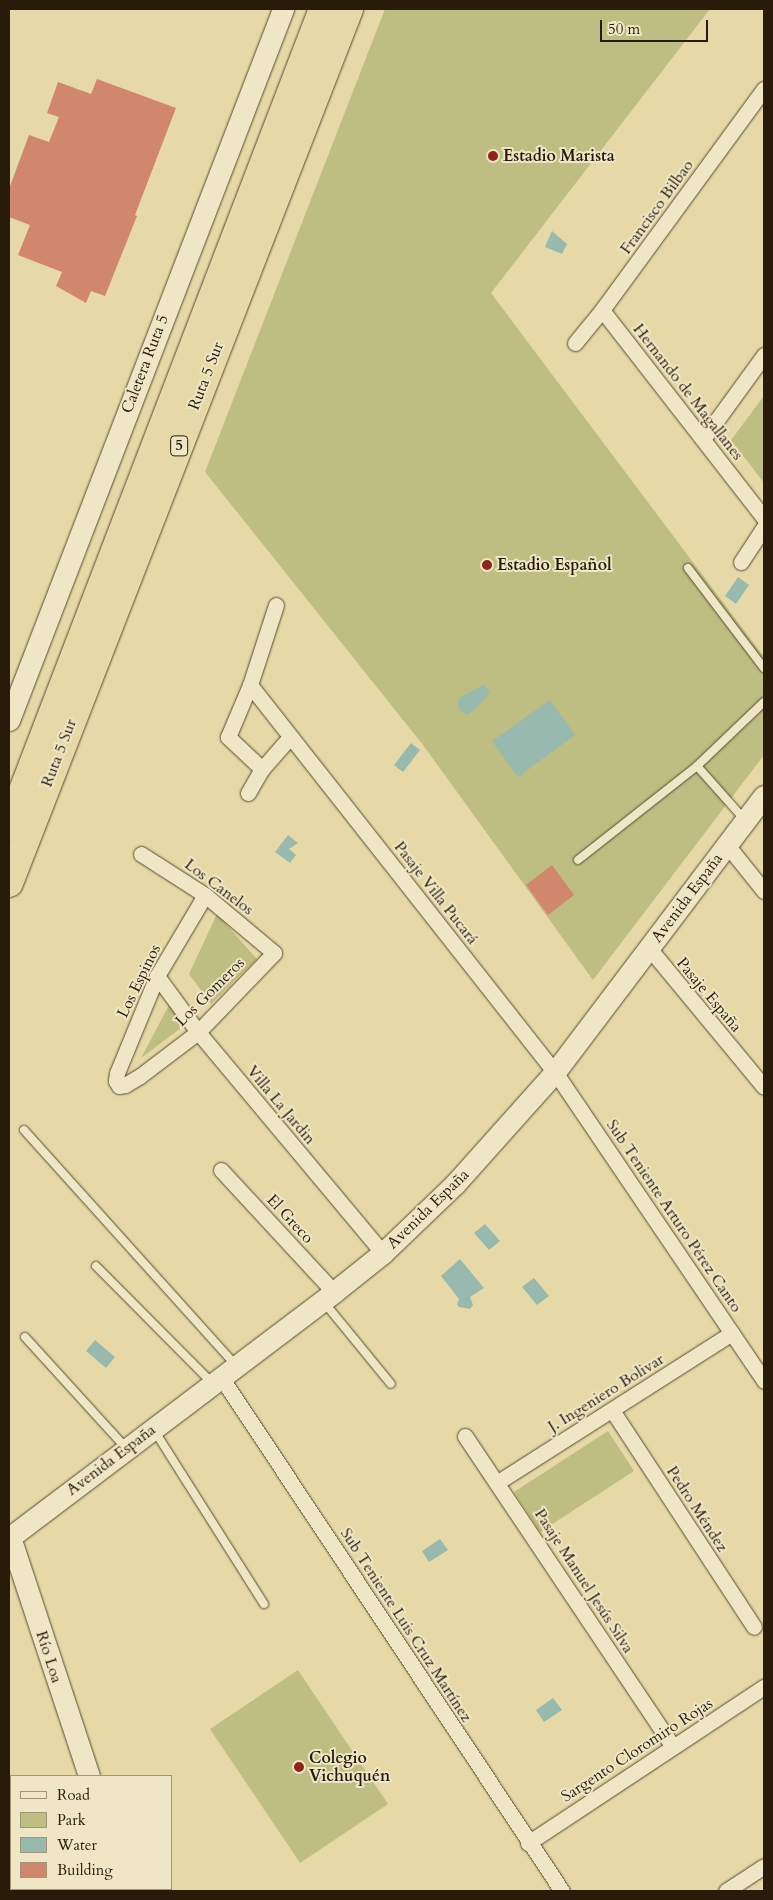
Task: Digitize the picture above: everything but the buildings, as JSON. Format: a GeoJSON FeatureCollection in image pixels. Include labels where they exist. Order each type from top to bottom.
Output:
{"type":"FeatureCollection","features":[{"type":"Feature","properties":{"kind":"highway","name":"Ruta 5 Sur"},"geometry":{"type":"LineString","coordinates":[[9,827],[323,9]]}},
{"type":"Feature","properties":{"kind":"highway","name":"Ruta 5 Sur"},"geometry":{"type":"LineString","coordinates":[[9,882],[349,9]]}},
{"type":"Feature","properties":{"kind":"main road","name":"Caletera Ruta 5"},"geometry":{"type":"LineString","coordinates":[[9,720],[283,9]]}},
{"type":"Feature","properties":{"kind":"main road","name":"Avenida España"},"geometry":{"type":"LineString","coordinates":[[9,1538],[383,1253],[455,1184],[555,1072],[764,796]]}},
{"type":"Feature","properties":{"kind":"main road","name":"Río Loa"},"geometry":{"type":"LineString","coordinates":[[9,1538],[89,1775]]}},
{"type":"Feature","properties":{"kind":"street","name":"Francisco Bilbao"},"geometry":{"type":"LineString","coordinates":[[575,343],[602,310],[764,89]]}},
{"type":"Feature","properties":{"kind":"street","name":"Hernando de Magallanes"},"geometry":{"type":"LineString","coordinates":[[602,310],[764,518]]}},
{"type":"Feature","properties":{"kind":"street"},"geometry":{"type":"LineString","coordinates":[[703,439],[764,355]]}},
{"type":"Feature","properties":{"kind":"street"},"geometry":{"type":"LineString","coordinates":[[741,562],[764,527]]}},
{"type":"Feature","properties":{"kind":"street"},"geometry":{"type":"LineString","coordinates":[[262,769],[228,737],[250,685],[276,605]]}},
{"type":"Feature","properties":{"kind":"street","name":"Pasaje Villa Pucará"},"geometry":{"type":"LineString","coordinates":[[250,685],[555,1072]]}},
{"type":"Feature","properties":{"kind":"street"},"geometry":{"type":"LineString","coordinates":[[248,793],[262,769],[290,737]]}},
{"type":"Feature","properties":{"kind":"street"},"geometry":{"type":"LineString","coordinates":[[727,845],[764,891]]}},
{"type":"Feature","properties":{"kind":"street","name":"Los Canelos"},"geometry":{"type":"LineString","coordinates":[[140,854],[206,895],[274,953]]}},
{"type":"Feature","properties":{"kind":"street","name":"Los Espinos"},"geometry":{"type":"LineString","coordinates":[[119,1086],[116,1081],[120,1063],[157,976],[206,895]]}},
{"type":"Feature","properties":{"kind":"street","name":"Pasaje España"},"geometry":{"type":"LineString","coordinates":[[649,948],[764,1087]]}},
{"type":"Feature","properties":{"kind":"street","name":"Los Gomeros"},"geometry":{"type":"LineString","coordinates":[[119,1086],[125,1085],[140,1076],[198,1032],[274,953]]}},
{"type":"Feature","properties":{"kind":"street","name":"Villa La Jardin"},"geometry":{"type":"LineString","coordinates":[[157,976],[198,1032],[383,1253]]}},
{"type":"Feature","properties":{"kind":"street","name":"Sub Teniente Arturo Pérez Canto"},"geometry":{"type":"LineString","coordinates":[[555,1072],[764,1381]]}},
{"type":"Feature","properties":{"kind":"street","name":"El Greco"},"geometry":{"type":"LineString","coordinates":[[221,1170],[328,1296]]}},
{"type":"Feature","properties":{"kind":"street","name":"J. Ingeniero Bolivar"},"geometry":{"type":"LineString","coordinates":[[498,1482],[732,1333]]}},
{"type":"Feature","properties":{"kind":"street","name":"Sub Teniente Luis Cruz Martínez"},"geometry":{"type":"LineString","coordinates":[[223,1375],[528,1843],[562,1891]]}},
{"type":"Feature","properties":{"kind":"street","name":"Pedro Méndez"},"geometry":{"type":"LineString","coordinates":[[612,1410],[754,1628]]}},
{"type":"Feature","properties":{"kind":"street","name":"Pasaje Manuel Jesús Silva"},"geometry":{"type":"LineString","coordinates":[[465,1436],[498,1482],[673,1747]]}},
{"type":"Feature","properties":{"kind":"street","name":"Sargento Cloromiro Rojas"},"geometry":{"type":"LineString","coordinates":[[528,1843],[764,1687]]}},
{"type":"Feature","properties":{"kind":"street"},"geometry":{"type":"LineString","coordinates":[[726,1891],[764,1866]]}},
{"type":"Feature","properties":{"kind":"lane"},"geometry":{"type":"LineString","coordinates":[[688,568],[764,668]]}},
{"type":"Feature","properties":{"kind":"lane"},"geometry":{"type":"LineString","coordinates":[[578,860],[697,766],[764,702]]}},
{"type":"Feature","properties":{"kind":"lane"},"geometry":{"type":"LineString","coordinates":[[697,766],[746,820]]}},
{"type":"Feature","properties":{"kind":"lane"},"geometry":{"type":"LineString","coordinates":[[24,1130],[223,1375]]}},
{"type":"Feature","properties":{"kind":"lane"},"geometry":{"type":"LineString","coordinates":[[96,1266],[223,1375]]}},
{"type":"Feature","properties":{"kind":"lane"},"geometry":{"type":"LineString","coordinates":[[328,1296],[391,1384]]}},
{"type":"Feature","properties":{"kind":"lane"},"geometry":{"type":"LineString","coordinates":[[24,1337],[126,1448]]}},
{"type":"Feature","properties":{"kind":"lane"},"geometry":{"type":"LineString","coordinates":[[153,1428],[264,1604]]}},
{"type":"Feature","properties":{"kind":"green space","name":"Estadio Español"},"geometry":{"type":"Polygon","coordinates":[[[385,9],[710,9],[491,293],[764,657],[764,755],[593,980],[423,745],[205,472],[385,9]]]}},
{"type":"Feature","properties":{"kind":"green space"},"geometry":{"type":"Polygon","coordinates":[[[764,396],[764,483],[731,440],[764,396]]]}},
{"type":"Feature","properties":{"kind":"green space"},"geometry":{"type":"Polygon","coordinates":[[[217,914],[257,959],[211,1004],[189,974],[217,914]]]}},
{"type":"Feature","properties":{"kind":"green space"},"geometry":{"type":"Polygon","coordinates":[[[175,994],[193,1019],[141,1058],[175,994]]]}},
{"type":"Feature","properties":{"kind":"green space"},"geometry":{"type":"Polygon","coordinates":[[[608,1431],[634,1471],[540,1532],[514,1492],[608,1431]]]}},
{"type":"Feature","properties":{"kind":"green space","name":"Colegio Vichuquén"},"geometry":{"type":"Polygon","coordinates":[[[298,1670],[388,1804],[300,1863],[210,1729],[298,1670]]]}},
{"type":"Feature","properties":{"kind":"water"},"geometry":{"type":"Polygon","coordinates":[[[552,231],[567,244],[562,254],[545,247],[552,231]]]}},
{"type":"Feature","properties":{"kind":"water"},"geometry":{"type":"Polygon","coordinates":[[[738,577],[749,585],[736,604],[725,596],[738,577]]]}},
{"type":"Feature","properties":{"kind":"water"},"geometry":{"type":"Polygon","coordinates":[[[484,685],[490,693],[474,710],[467,714],[459,710],[458,702],[462,696],[484,685]]]}},
{"type":"Feature","properties":{"kind":"water"},"geometry":{"type":"Polygon","coordinates":[[[550,700],[575,735],[518,777],[492,741],[550,700]]]}},
{"type":"Feature","properties":{"kind":"water"},"geometry":{"type":"Polygon","coordinates":[[[411,743],[420,750],[403,772],[394,765],[411,743]]]}},
{"type":"Feature","properties":{"kind":"water"},"geometry":{"type":"Polygon","coordinates":[[[288,835],[298,843],[289,849],[296,855],[290,863],[275,852],[288,835]]]}},
{"type":"Feature","properties":{"kind":"water"},"geometry":{"type":"Polygon","coordinates":[[[485,1224],[500,1241],[489,1250],[474,1233],[485,1224]]]}},
{"type":"Feature","properties":{"kind":"water"},"geometry":{"type":"Polygon","coordinates":[[[460,1259],[484,1288],[470,1297],[473,1305],[470,1309],[459,1307],[457,1304],[459,1299],[441,1276],[460,1259]]]}},
{"type":"Feature","properties":{"kind":"water"},"geometry":{"type":"Polygon","coordinates":[[[534,1278],[549,1296],[537,1305],[522,1287],[534,1278]]]}},
{"type":"Feature","properties":{"kind":"water"},"geometry":{"type":"Polygon","coordinates":[[[95,1340],[115,1357],[106,1368],[86,1351],[95,1340]]]}},
{"type":"Feature","properties":{"kind":"water"},"geometry":{"type":"Polygon","coordinates":[[[440,1539],[448,1550],[429,1562],[422,1551],[440,1539]]]}},
{"type":"Feature","properties":{"kind":"water"},"geometry":{"type":"Polygon","coordinates":[[[553,1698],[562,1710],[544,1722],[536,1710],[553,1698]]]}},
{"type":"Feature","properties":{"kind":"place","name":"Estadio Marista"},"geometry":{"type":"Point","coordinates":[493,156]}},
{"type":"Feature","properties":{"kind":"place","name":"Estadio Español"},"geometry":{"type":"Point","coordinates":[487,565]}},
{"type":"Feature","properties":{"kind":"place","name":"Colegio Vichuquén"},"geometry":{"type":"Point","coordinates":[299,1767]}}]}
